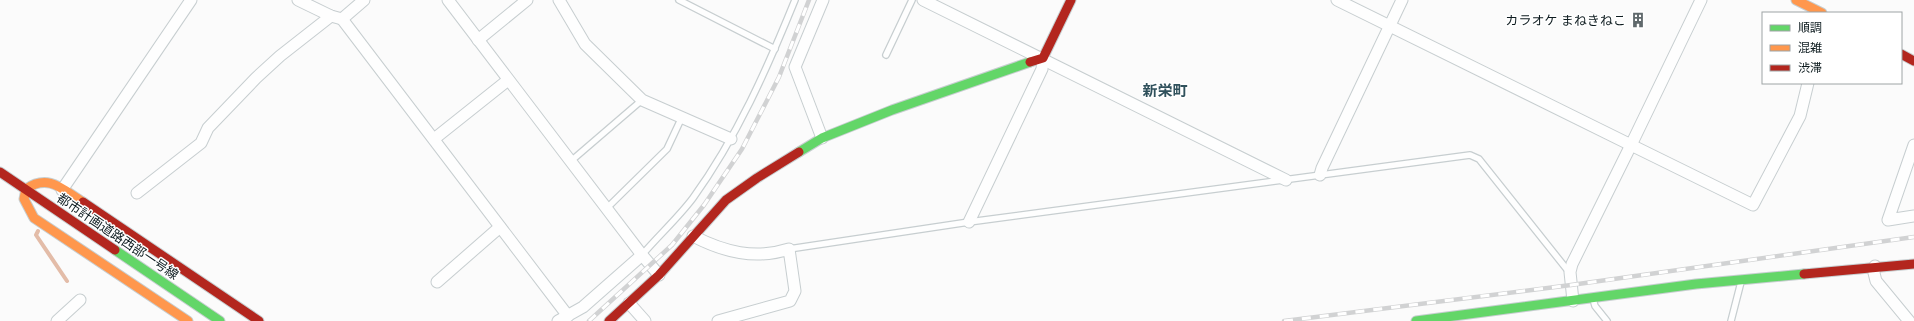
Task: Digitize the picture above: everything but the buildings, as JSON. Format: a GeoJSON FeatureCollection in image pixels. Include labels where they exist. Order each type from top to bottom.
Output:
{"type":"FeatureCollection","features":[{"type":"Feature","properties":{"kind":"main road"},"geometry":{"type":"LineString","coordinates":[[608,321],[659,275],[726,200],[757,178],[822,138],[892,110],[1043,58],[1071,0]]}},
{"type":"Feature","properties":{"kind":"main road"},"geometry":{"type":"LineString","coordinates":[[1796,0],[1818,9]]}},
{"type":"Feature","properties":{"kind":"main road"},"geometry":{"type":"LineString","coordinates":[[1902,55],[1914,61]]}},
{"type":"Feature","properties":{"kind":"main road","name":"都市計画道路西部一号線"},"geometry":{"type":"LineString","coordinates":[[0,172],[220,321]]}},
{"type":"Feature","properties":{"kind":"main road"},"geometry":{"type":"LineString","coordinates":[[188,321],[34,218],[24,199],[26,189],[34,184],[48,181],[259,321]]}},
{"type":"Feature","properties":{"kind":"main road"},"geometry":{"type":"LineString","coordinates":[[1416,321],[1741,280],[1874,266],[1914,264]]}},
{"type":"Feature","properties":{"kind":"street"},"geometry":{"type":"LineString","coordinates":[[62,190],[191,0]]}},
{"type":"Feature","properties":{"kind":"street"},"geometry":{"type":"LineString","coordinates":[[298,0],[337,18],[434,139],[500,227],[563,318],[583,307],[642,255]]}},
{"type":"Feature","properties":{"kind":"street"},"geometry":{"type":"LineString","coordinates":[[137,193],[201,143],[208,128],[256,78],[280,56],[364,0]]}},
{"type":"Feature","properties":{"kind":"street"},"geometry":{"type":"LineString","coordinates":[[448,0],[642,255],[659,275]]}},
{"type":"Feature","properties":{"kind":"street"},"geometry":{"type":"LineString","coordinates":[[478,40],[527,0]]}},
{"type":"Feature","properties":{"kind":"street"},"geometry":{"type":"LineString","coordinates":[[559,0],[585,44],[642,100],[731,139]]}},
{"type":"Feature","properties":{"kind":"street"},"geometry":{"type":"LineString","coordinates":[[822,138],[796,67],[823,0]]}},
{"type":"Feature","properties":{"kind":"street"},"geometry":{"type":"LineString","coordinates":[[923,0],[1043,58],[1286,180]]}},
{"type":"Feature","properties":{"kind":"street"},"geometry":{"type":"LineString","coordinates":[[1337,0],[1753,205],[1800,116],[1808,84]]}},
{"type":"Feature","properties":{"kind":"street"},"geometry":{"type":"LineString","coordinates":[[1320,175],[1402,0]]}},
{"type":"Feature","properties":{"kind":"street"},"geometry":{"type":"LineString","coordinates":[[1573,301],[1570,272],[1572,264],[1701,0]]}},
{"type":"Feature","properties":{"kind":"street"},"geometry":{"type":"LineString","coordinates":[[969,222],[1042,69],[1043,58]]}},
{"type":"Feature","properties":{"kind":"street"},"geometry":{"type":"LineString","coordinates":[[434,139],[508,80]]}},
{"type":"Feature","properties":{"kind":"street"},"geometry":{"type":"LineString","coordinates":[[1914,145],[1888,220],[1914,216]]}},
{"type":"Feature","properties":{"kind":"street"},"geometry":{"type":"LineString","coordinates":[[437,282],[500,227]]}},
{"type":"Feature","properties":{"kind":"street"},"geometry":{"type":"LineString","coordinates":[[693,236],[746,255],[780,252],[789,249],[795,291],[790,301],[718,321]]}},
{"type":"Feature","properties":{"kind":"street"},"geometry":{"type":"LineString","coordinates":[[1874,266],[1876,281],[1909,321]]}},
{"type":"Feature","properties":{"kind":"street"},"geometry":{"type":"LineString","coordinates":[[56,321],[80,300]]}},
{"type":"Feature","properties":{"kind":"street"},"geometry":{"type":"LineString","coordinates":[[628,303],[645,321]]}},
{"type":"Feature","properties":{"kind":"lane"},"geometry":{"type":"LineString","coordinates":[[679,0],[775,49]]}},
{"type":"Feature","properties":{"kind":"lane"},"geometry":{"type":"LineString","coordinates":[[642,255],[692,199],[731,139],[756,91],[795,0]]}},
{"type":"Feature","properties":{"kind":"lane"},"geometry":{"type":"LineString","coordinates":[[886,55],[912,0]]}},
{"type":"Feature","properties":{"kind":"lane"},"geometry":{"type":"LineString","coordinates":[[571,161],[642,100]]}},
{"type":"Feature","properties":{"kind":"lane"},"geometry":{"type":"LineString","coordinates":[[607,208],[667,149],[682,117]]}},
{"type":"Feature","properties":{"kind":"lane"},"geometry":{"type":"LineString","coordinates":[[789,249],[969,222],[1474,156],[1492,175],[1570,272]]}},
{"type":"Feature","properties":{"kind":"lane"},"geometry":{"type":"LineString","coordinates":[[1731,321],[1741,280]]}},
{"type":"Feature","properties":{"kind":"lane"},"geometry":{"type":"LineString","coordinates":[[1593,298],[1596,306],[1607,321]]}},
{"type":"Feature","properties":{"kind":"waterway"},"geometry":{"type":"LineString","coordinates":[[38,231],[36,235],[67,281]]}},
{"type":"Feature","properties":{"kind":"railway"},"geometry":{"type":"LineString","coordinates":[[589,321],[672,245],[704,205],[742,149],[779,77],[809,0]]}},
{"type":"Feature","properties":{"kind":"railway"},"geometry":{"type":"LineString","coordinates":[[1284,321],[1571,285],[1914,237]]}},
{"type":"Feature","properties":{"kind":"traffic: fast"},"geometry":{"type":"LineString","coordinates":[[799,152],[822,138],[892,110],[1030,62]]}},
{"type":"Feature","properties":{"kind":"traffic: fast"},"geometry":{"type":"LineString","coordinates":[[115,250],[220,321]]}},
{"type":"Feature","properties":{"kind":"traffic: fast"},"geometry":{"type":"LineString","coordinates":[[1416,321],[1696,284],[1804,274]]}},
{"type":"Feature","properties":{"kind":"traffic: slow"},"geometry":{"type":"LineString","coordinates":[[1796,0],[1820,12]]}},
{"type":"Feature","properties":{"kind":"traffic: slow"},"geometry":{"type":"LineString","coordinates":[[83,202],[62,188],[49,183],[34,184],[26,189],[24,199],[34,218],[188,321]]}},
{"type":"Feature","properties":{"kind":"traffic: jam"},"geometry":{"type":"LineString","coordinates":[[1030,62],[1043,58],[1071,0]]}},
{"type":"Feature","properties":{"kind":"traffic: jam"},"geometry":{"type":"LineString","coordinates":[[1902,55],[1914,61]]}},
{"type":"Feature","properties":{"kind":"traffic: jam"},"geometry":{"type":"LineString","coordinates":[[609,321],[659,275],[726,200],[757,178],[799,152]]}},
{"type":"Feature","properties":{"kind":"traffic: jam"},"geometry":{"type":"LineString","coordinates":[[0,172],[115,250]]}},
{"type":"Feature","properties":{"kind":"traffic: jam"},"geometry":{"type":"LineString","coordinates":[[83,202],[259,321]]}},
{"type":"Feature","properties":{"kind":"traffic: jam"},"geometry":{"type":"LineString","coordinates":[[1804,274],[1914,264]]}},
{"type":"Feature","properties":{"kind":"place","name":"カラオケ まねきねこ"},"geometry":{"type":"Point","coordinates":[1638,20]}},
{"type":"Feature","properties":{"kind":"district","name":"新栄町"},"geometry":{"type":"Point","coordinates":[1165,91]}}]}
